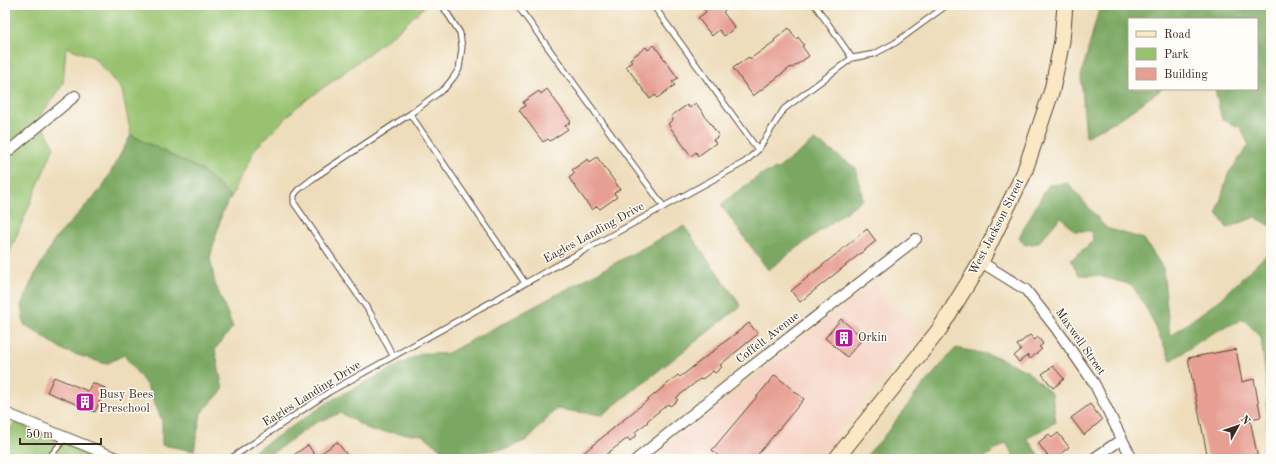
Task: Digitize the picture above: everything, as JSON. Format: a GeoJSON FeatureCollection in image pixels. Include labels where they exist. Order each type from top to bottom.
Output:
{"type":"FeatureCollection","features":[{"type":"Feature","properties":{"kind":"street","name":"West Jackson Street"},"geometry":{"type":"LineString","coordinates":[[836,459],[939,330],[981,262],[1024,173],[1052,90],[1062,41],[1065,5]]}},
{"type":"Feature","properties":{"kind":"street"},"geometry":{"type":"LineString","coordinates":[[5,154],[75,96]]}},
{"type":"Feature","properties":{"kind":"street","name":"Coffelt Avenue"},"geometry":{"type":"LineString","coordinates":[[637,459],[746,371],[916,239]]}},
{"type":"Feature","properties":{"kind":"street","name":"Maxwell Street"},"geometry":{"type":"LineString","coordinates":[[981,262],[1026,290],[1055,327],[1094,383],[1132,459]]}},
{"type":"Feature","properties":{"kind":"street"},"geometry":{"type":"LineString","coordinates":[[5,413],[119,459]]}},
{"type":"Feature","properties":{"kind":"street"},"geometry":{"type":"LineString","coordinates":[[1093,459],[1122,439]]}},
{"type":"Feature","properties":{"kind":"lane"},"geometry":{"type":"LineString","coordinates":[[393,356],[371,314],[294,203],[294,195],[315,176],[410,114],[445,88],[459,69],[462,48],[460,33],[442,5]]}},
{"type":"Feature","properties":{"kind":"lane"},"geometry":{"type":"LineString","coordinates":[[518,5],[520,10],[664,207]]}},
{"type":"Feature","properties":{"kind":"lane"},"geometry":{"type":"LineString","coordinates":[[653,5],[758,150]]}},
{"type":"Feature","properties":{"kind":"lane"},"geometry":{"type":"LineString","coordinates":[[815,5],[852,58]]}},
{"type":"Feature","properties":{"kind":"lane","name":"Eagles Landing Drive"},"geometry":{"type":"LineString","coordinates":[[230,459],[328,392],[745,162],[758,150],[784,109],[852,58],[874,54],[895,43],[947,5]]}},
{"type":"Feature","properties":{"kind":"lane"},"geometry":{"type":"LineString","coordinates":[[410,114],[525,283]]}},
{"type":"Feature","properties":{"kind":"lane"},"geometry":{"type":"LineString","coordinates":[[48,459],[66,437]]}},
{"type":"Feature","properties":{"kind":"shaded area"},"geometry":{"type":"Polygon","coordinates":[[[875,283],[910,322],[922,331],[835,436],[857,459],[651,459],[875,283]]]}},
{"type":"Feature","properties":{"kind":"green space"},"geometry":{"type":"Polygon","coordinates":[[[5,5],[426,5],[399,30],[298,106],[255,149],[231,197],[203,171],[131,135],[122,90],[93,57],[66,47],[63,84],[39,118],[54,147],[5,263],[5,5]]]}},
{"type":"Feature","properties":{"kind":"green space"},"geometry":{"type":"Polygon","coordinates":[[[1100,5],[1271,5],[1271,226],[1255,217],[1227,228],[1217,213],[1228,174],[1249,145],[1240,127],[1222,120],[1215,90],[1258,90],[1258,18],[1128,18],[1128,90],[1161,90],[1124,116],[1086,137],[1081,76],[1100,5]]]}},
{"type":"Feature","properties":{"kind":"green space"},"geometry":{"type":"Polygon","coordinates":[[[131,135],[203,171],[231,197],[222,213],[210,258],[215,283],[233,327],[215,349],[223,390],[201,413],[194,451],[162,445],[162,420],[147,386],[124,355],[106,364],[65,351],[24,324],[21,305],[34,276],[55,239],[102,188],[131,135]]]}},
{"type":"Feature","properties":{"kind":"green space"},"geometry":{"type":"Polygon","coordinates":[[[815,140],[856,168],[863,199],[768,270],[721,205],[760,175],[779,168],[815,140]]]}},
{"type":"Feature","properties":{"kind":"green space"},"geometry":{"type":"Polygon","coordinates":[[[1068,183],[1106,228],[1144,239],[1163,268],[1170,336],[1221,299],[1270,251],[1271,247],[1271,459],[1269,459],[1268,448],[1266,380],[1261,337],[1243,319],[1209,335],[1171,361],[1149,313],[1132,285],[1099,276],[1079,275],[1071,260],[1093,241],[1092,231],[1074,231],[1061,217],[1038,243],[1025,245],[1019,237],[1048,185],[1068,183]]]}},
{"type":"Feature","properties":{"kind":"green space"},"geometry":{"type":"Polygon","coordinates":[[[684,226],[741,306],[602,415],[556,409],[527,440],[506,449],[448,455],[423,435],[371,431],[341,413],[315,423],[264,459],[243,459],[335,398],[422,353],[446,354],[684,226]]]}},
{"type":"Feature","properties":{"kind":"green space"},"geometry":{"type":"Polygon","coordinates":[[[956,348],[995,356],[1027,371],[1052,394],[1056,422],[1027,438],[1041,459],[1016,459],[1006,443],[982,459],[863,459],[881,440],[919,390],[956,348]]]}},
{"type":"Feature","properties":{"kind":"green space"},"geometry":{"type":"Polygon","coordinates":[[[15,423],[105,459],[5,459],[5,435],[15,423]]]}},
{"type":"Feature","properties":{"kind":"building"},"geometry":{"type":"Polygon","coordinates":[[[701,5],[722,5],[725,10],[723,12],[735,28],[724,36],[719,30],[712,36],[698,18],[706,12],[701,5]]]}},
{"type":"Feature","properties":{"kind":"building"},"geometry":{"type":"Polygon","coordinates":[[[789,28],[796,39],[798,37],[804,45],[802,46],[809,56],[792,68],[791,67],[753,96],[733,68],[749,57],[750,59],[775,41],[774,40],[789,28]]]}},
{"type":"Feature","properties":{"kind":"building"},"geometry":{"type":"Polygon","coordinates":[[[654,45],[678,78],[672,82],[675,85],[657,98],[655,95],[650,99],[626,66],[632,62],[630,59],[646,47],[648,50],[654,45]]]}},
{"type":"Feature","properties":{"kind":"building"},"geometry":{"type":"Polygon","coordinates":[[[547,89],[571,122],[565,126],[568,129],[550,141],[548,139],[543,142],[519,110],[525,106],[523,102],[539,91],[541,94],[547,89]]]}},
{"type":"Feature","properties":{"kind":"building"},"geometry":{"type":"Polygon","coordinates":[[[696,103],[719,136],[713,140],[716,143],[698,156],[696,152],[691,156],[668,124],[673,120],[671,116],[687,105],[689,108],[696,103]]]}},
{"type":"Feature","properties":{"kind":"building"},"geometry":{"type":"Polygon","coordinates":[[[597,157],[620,189],[614,193],[617,197],[600,209],[597,206],[592,210],[569,178],[575,173],[572,170],[588,159],[590,162],[597,157]]]}},
{"type":"Feature","properties":{"kind":"building"},"geometry":{"type":"Polygon","coordinates":[[[867,229],[876,241],[800,302],[791,291],[867,229]]]}},
{"type":"Feature","properties":{"kind":"building","name":"Orkin"},"geometry":{"type":"Polygon","coordinates":[[[841,319],[863,338],[847,357],[825,338],[841,319]]]}},
{"type":"Feature","properties":{"kind":"building"},"geometry":{"type":"Polygon","coordinates":[[[749,323],[758,334],[720,365],[722,367],[715,373],[713,371],[701,380],[700,379],[676,398],[678,400],[670,406],[668,404],[647,421],[648,422],[635,432],[637,435],[630,441],[628,438],[600,459],[576,459],[678,375],[680,377],[749,323]]]}},
{"type":"Feature","properties":{"kind":"building"},"geometry":{"type":"Polygon","coordinates":[[[1030,335],[1035,340],[1038,337],[1043,344],[1039,347],[1042,349],[1030,359],[1028,355],[1019,362],[1014,356],[1021,350],[1017,345],[1030,335]]]}},
{"type":"Feature","properties":{"kind":"building"},"geometry":{"type":"Polygon","coordinates":[[[1236,349],[1242,382],[1254,379],[1261,417],[1250,419],[1258,459],[1208,459],[1188,358],[1236,349]]]}},
{"type":"Feature","properties":{"kind":"building"},"geometry":{"type":"Polygon","coordinates":[[[1053,366],[1064,379],[1053,388],[1042,374],[1053,366]]]}},
{"type":"Feature","properties":{"kind":"building"},"geometry":{"type":"Polygon","coordinates":[[[775,375],[804,399],[754,459],[722,459],[712,450],[775,375]]]}},
{"type":"Feature","properties":{"kind":"building","name":"Busy Bees Preschool"},"geometry":{"type":"Polygon","coordinates":[[[54,377],[88,391],[92,383],[105,388],[95,412],[47,392],[54,377]]]}},
{"type":"Feature","properties":{"kind":"building"},"geometry":{"type":"Polygon","coordinates":[[[1090,404],[1102,420],[1084,435],[1071,418],[1090,404]]]}},
{"type":"Feature","properties":{"kind":"building"},"geometry":{"type":"Polygon","coordinates":[[[1058,433],[1069,447],[1054,459],[1050,459],[1038,443],[1049,434],[1052,438],[1058,433]]]}},
{"type":"Feature","properties":{"kind":"building"},"geometry":{"type":"Polygon","coordinates":[[[337,442],[350,459],[288,459],[308,445],[316,457],[337,442]]]}},
{"type":"Feature","properties":{"kind":"place","name":"Orkin"},"geometry":{"type":"Point","coordinates":[844,338]}},
{"type":"Feature","properties":{"kind":"place","name":"Busy Bees Preschool"},"geometry":{"type":"Point","coordinates":[85,402]}}]}
